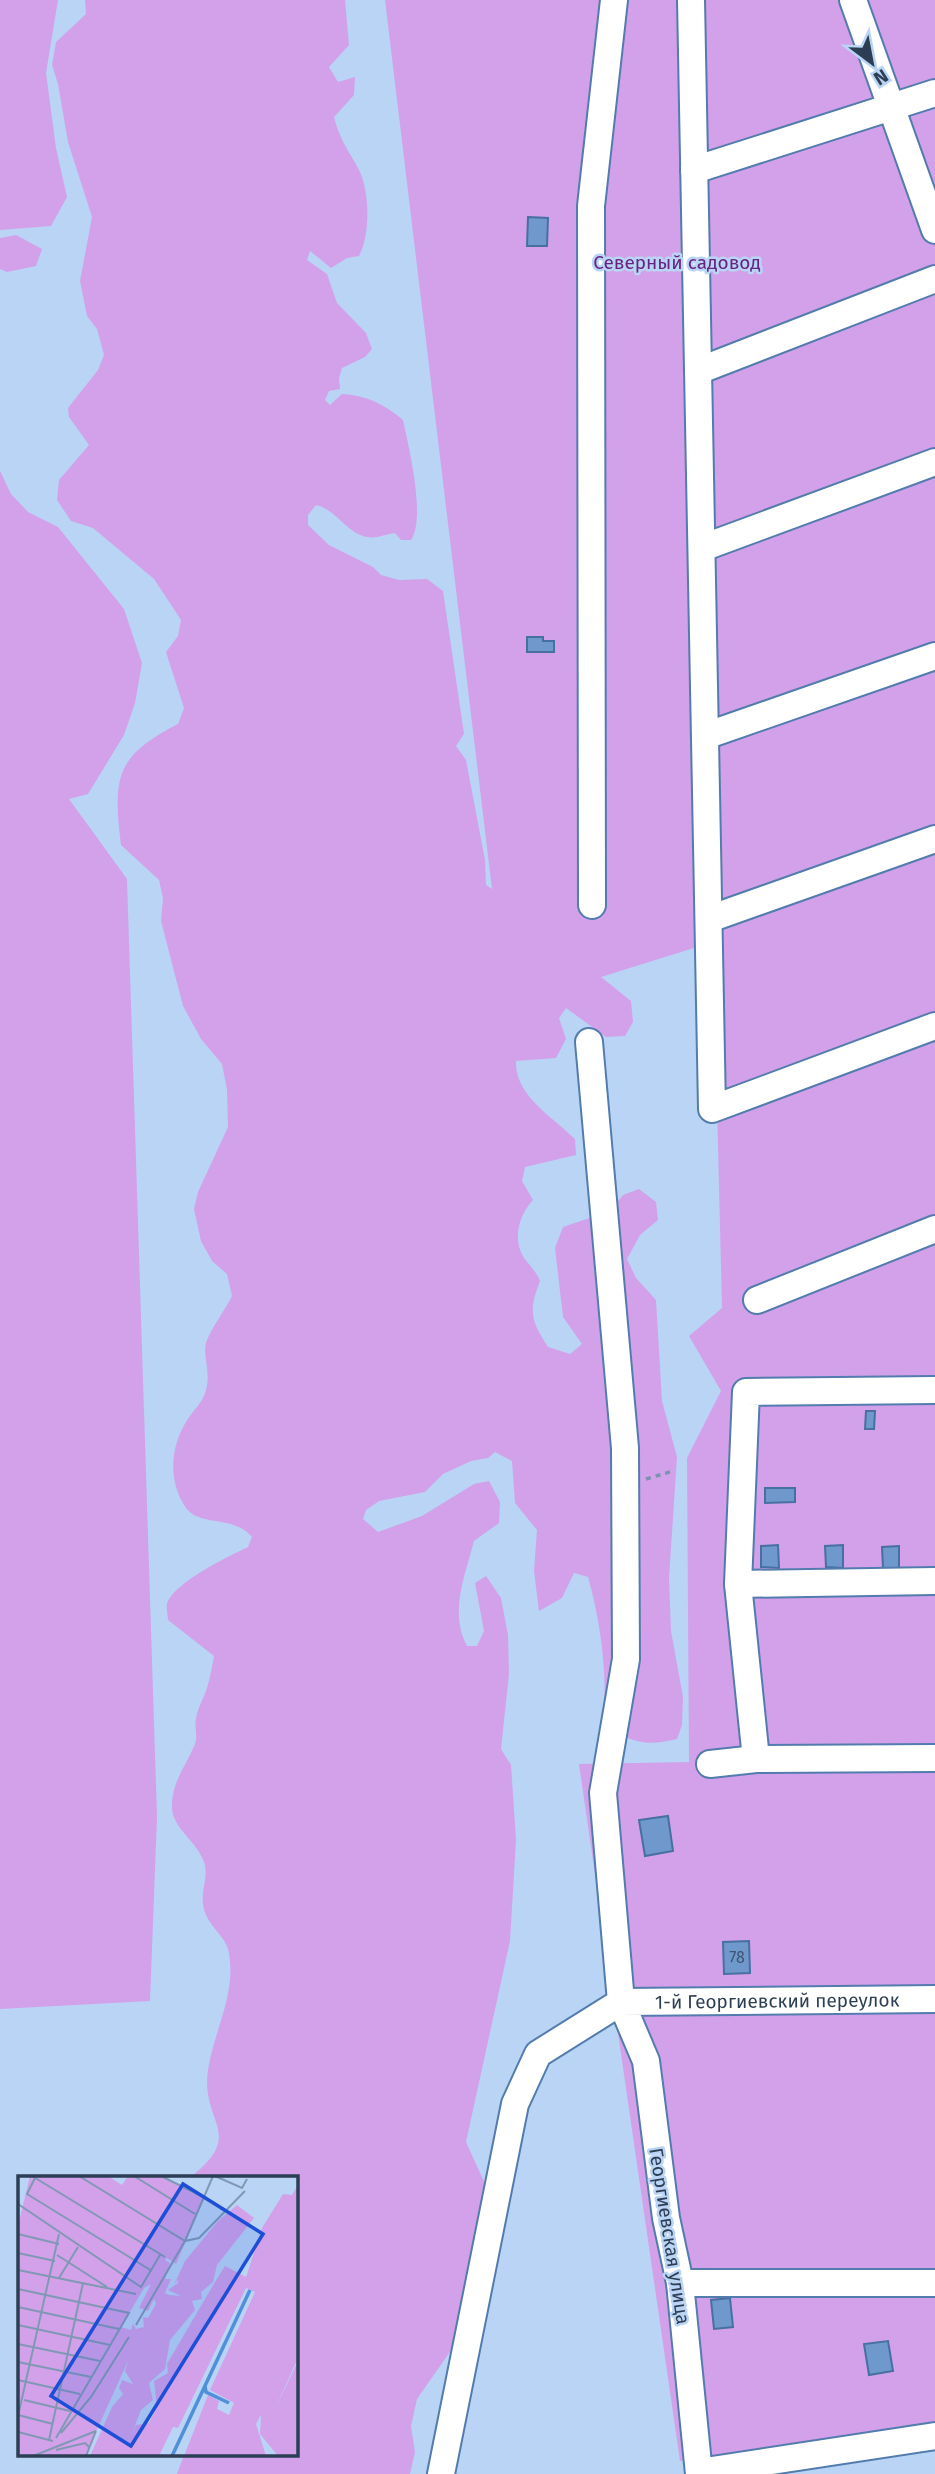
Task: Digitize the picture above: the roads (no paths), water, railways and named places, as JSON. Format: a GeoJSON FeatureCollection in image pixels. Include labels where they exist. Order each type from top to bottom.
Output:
{"type":"FeatureCollection","features":[{"type":"Feature","properties":{"kind":"street"},"geometry":{"type":"LineString","coordinates":[[593,905],[591,206],[614,0]]}},
{"type":"Feature","properties":{"kind":"street"},"geometry":{"type":"LineString","coordinates":[[691,0],[712,1108],[935,1026]]}},
{"type":"Feature","properties":{"kind":"street"},"geometry":{"type":"LineString","coordinates":[[853,0],[935,230]]}},
{"type":"Feature","properties":{"kind":"street"},"geometry":{"type":"LineString","coordinates":[[694,170],[935,93]]}},
{"type":"Feature","properties":{"kind":"street"},"geometry":{"type":"LineString","coordinates":[[698,371],[935,279]]}},
{"type":"Feature","properties":{"kind":"street"},"geometry":{"type":"LineString","coordinates":[[702,548],[935,462]]}},
{"type":"Feature","properties":{"kind":"street"},"geometry":{"type":"LineString","coordinates":[[705,736],[935,656]]}},
{"type":"Feature","properties":{"kind":"street"},"geometry":{"type":"LineString","coordinates":[[709,919],[935,839]]}},
{"type":"Feature","properties":{"kind":"street","name":"Георгиевская улица"},"geometry":{"type":"LineString","coordinates":[[589,1042],[625,1448],[626,1659],[603,1793],[621,2002],[646,2061],[666,2218],[680,2283],[699,2473]]}},
{"type":"Feature","properties":{"kind":"street"},"geometry":{"type":"LineString","coordinates":[[757,1300],[935,1229]]}},
{"type":"Feature","properties":{"kind":"street"},"geometry":{"type":"LineString","coordinates":[[756,1759],[738,1584],[746,1392],[935,1390]]}},
{"type":"Feature","properties":{"kind":"street"},"geometry":{"type":"LineString","coordinates":[[738,1584],[935,1581]]}},
{"type":"Feature","properties":{"kind":"street"},"geometry":{"type":"LineString","coordinates":[[710,1764],[756,1759],[935,1758]]}},
{"type":"Feature","properties":{"kind":"street","name":"1-й Георгиевский переулок"},"geometry":{"type":"LineString","coordinates":[[621,2002],[935,2000]]}},
{"type":"Feature","properties":{"kind":"street"},"geometry":{"type":"LineString","coordinates":[[441,2474],[516,2104],[538,2054],[621,2002]]}},
{"type":"Feature","properties":{"kind":"street"},"geometry":{"type":"LineString","coordinates":[[680,2283],[935,2283]]}},
{"type":"Feature","properties":{"kind":"street"},"geometry":{"type":"LineString","coordinates":[[699,2473],[935,2436]]}},
{"type":"Feature","properties":{"kind":"park label","name":"Северный садовод"},"geometry":{"type":"Point","coordinates":[677,262]}}]}
